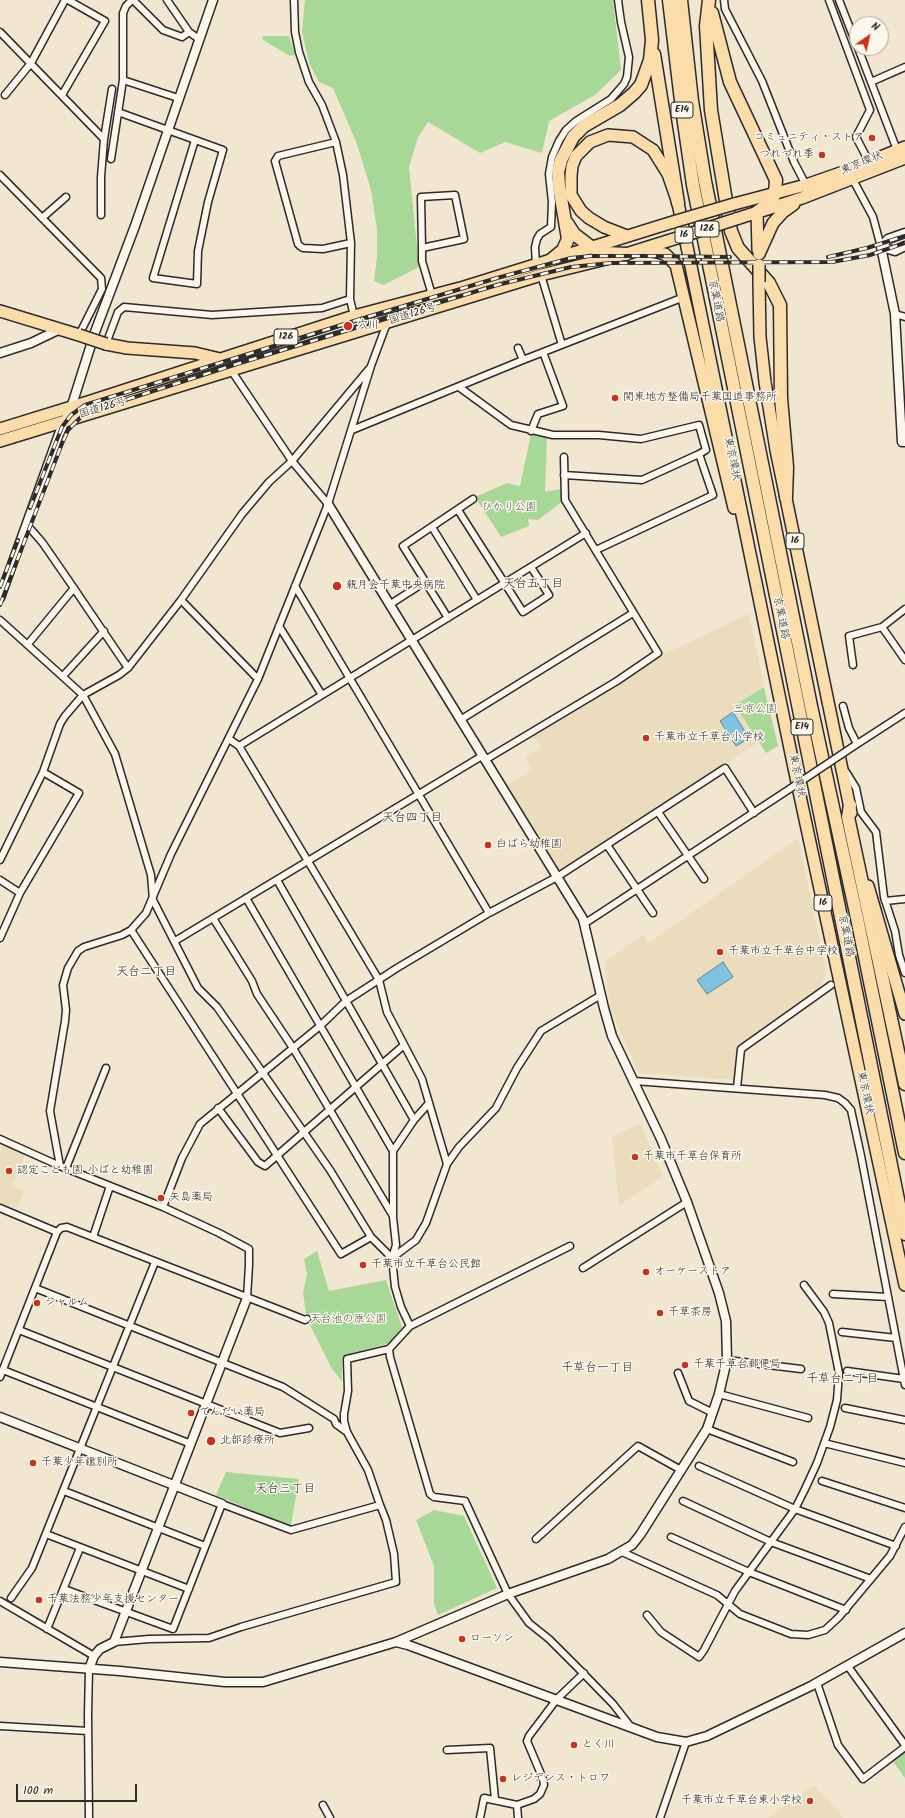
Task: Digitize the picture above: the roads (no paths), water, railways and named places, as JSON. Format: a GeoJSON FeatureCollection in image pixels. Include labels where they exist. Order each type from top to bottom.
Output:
{"type":"FeatureCollection","features":[{"type":"Feature","properties":{"kind":"highway"},"geometry":{"type":"LineString","coordinates":[[648,0],[656,80],[678,203]]}},
{"type":"Feature","properties":{"kind":"highway","name":"京葉道路"},"geometry":{"type":"LineString","coordinates":[[669,0],[682,109],[696,199],[905,1234]]}},
{"type":"Feature","properties":{"kind":"highway","name":"京葉道路"},"geometry":{"type":"LineString","coordinates":[[681,0],[692,101],[705,181],[811,706],[857,918],[905,1153]]}},
{"type":"Feature","properties":{"kind":"highway"},"geometry":{"type":"LineString","coordinates":[[709,0],[713,25],[730,82],[776,180],[776,193],[768,204],[757,212],[747,204],[735,203]]}},
{"type":"Feature","properties":{"kind":"highway"},"geometry":{"type":"LineString","coordinates":[[709,0],[706,26],[711,110],[731,231],[738,248],[769,283],[780,305],[781,398],[787,467],[786,498]]}},
{"type":"Feature","properties":{"kind":"highway"},"geometry":{"type":"LineString","coordinates":[[551,260],[563,250],[568,239],[558,172],[566,148],[573,137],[584,126],[620,105],[634,93],[643,80],[650,60],[652,40]]}},
{"type":"Feature","properties":{"kind":"highway","name":"東京環状"},"geometry":{"type":"LineString","coordinates":[[902,151],[869,162],[851,175],[735,203],[673,222],[627,236],[604,227],[589,218],[581,211],[571,195],[572,166],[576,156],[590,142],[599,137],[616,135],[633,137],[646,145],[658,157],[668,174],[678,203],[744,521],[794,768],[905,1285]]}},
{"type":"Feature","properties":{"kind":"highway","name":"東京環状"},"geometry":{"type":"LineString","coordinates":[[757,212],[802,198],[902,151]]}},
{"type":"Feature","properties":{"kind":"highway","name":"16"},"geometry":{"type":"LineString","coordinates":[[759,260],[769,230],[776,218],[802,198]]}},
{"type":"Feature","properties":{"kind":"highway","name":"国道126号"},"geometry":{"type":"LineString","coordinates":[[0,441],[541,275],[626,254],[757,212]]}},
{"type":"Feature","properties":{"kind":"highway","name":"16"},"geometry":{"type":"LineString","coordinates":[[757,212],[760,337],[765,382],[776,450],[865,876],[905,1014]]}},
{"type":"Feature","properties":{"kind":"highway"},"geometry":{"type":"LineString","coordinates":[[566,220],[574,234],[591,247],[604,252],[626,254]]}},
{"type":"Feature","properties":{"kind":"highway","name":"国道126号"},"geometry":{"type":"LineString","coordinates":[[0,429],[71,408],[220,358],[354,316],[464,287],[627,236]]}},
{"type":"Feature","properties":{"kind":"highway"},"geometry":{"type":"LineString","coordinates":[[641,248],[665,254],[676,265],[735,510],[744,521]]}},
{"type":"Feature","properties":{"kind":"highway","name":"国道126号"},"geometry":{"type":"LineString","coordinates":[[0,311],[106,344],[127,348],[196,353],[220,358]]}},
{"type":"Feature","properties":{"kind":"highway"},"geometry":{"type":"LineString","coordinates":[[850,804],[848,818],[905,1084]]}},
{"type":"Feature","properties":{"kind":"street"},"geometry":{"type":"LineString","coordinates":[[5,95],[31,63],[65,0]]}},
{"type":"Feature","properties":{"kind":"street"},"geometry":{"type":"LineString","coordinates":[[62,95],[105,21],[68,0]]}},
{"type":"Feature","properties":{"kind":"street"},"geometry":{"type":"LineString","coordinates":[[111,159],[123,80],[123,13],[126,6],[132,0],[163,30],[182,37],[189,32]]}},
{"type":"Feature","properties":{"kind":"street"},"geometry":{"type":"LineString","coordinates":[[167,0],[189,32],[199,39]]}},
{"type":"Feature","properties":{"kind":"street"},"geometry":{"type":"LineString","coordinates":[[0,598],[59,434],[67,420],[95,332],[213,0]]}},
{"type":"Feature","properties":{"kind":"street"},"geometry":{"type":"LineString","coordinates":[[294,0],[295,32],[299,52],[309,82],[322,105],[336,142],[343,175],[352,243],[350,299],[354,316]]}},
{"type":"Feature","properties":{"kind":"street"},"geometry":{"type":"LineString","coordinates":[[536,264],[535,247],[537,239],[551,227],[552,202],[549,174],[552,157],[559,141],[566,130],[576,121],[611,99],[624,84],[627,77],[629,57],[621,22],[618,0]]}},
{"type":"Feature","properties":{"kind":"street"},"geometry":{"type":"LineString","coordinates":[[724,0],[725,9],[762,81],[794,162],[806,185]]}},
{"type":"Feature","properties":{"kind":"street"},"geometry":{"type":"LineString","coordinates":[[828,0],[870,110],[856,137],[869,162]]}},
{"type":"Feature","properties":{"kind":"street"},"geometry":{"type":"LineString","coordinates":[[839,0],[849,26]]}},
{"type":"Feature","properties":{"kind":"street"},"geometry":{"type":"LineString","coordinates":[[0,32],[104,140]]}},
{"type":"Feature","properties":{"kind":"street"},"geometry":{"type":"LineString","coordinates":[[861,56],[902,151]]}},
{"type":"Feature","properties":{"kind":"street"},"geometry":{"type":"LineString","coordinates":[[871,82],[905,67]]}},
{"type":"Feature","properties":{"kind":"street"},"geometry":{"type":"LineString","coordinates":[[123,80],[178,98]]}},
{"type":"Feature","properties":{"kind":"street"},"geometry":{"type":"LineString","coordinates":[[101,215],[101,177],[104,140],[112,89]]}},
{"type":"Feature","properties":{"kind":"street"},"geometry":{"type":"LineString","coordinates":[[118,112],[223,150],[208,202],[198,251],[197,284],[153,278],[195,140]]}},
{"type":"Feature","properties":{"kind":"street"},"geometry":{"type":"LineString","coordinates":[[336,142],[278,156],[275,161],[298,244],[303,248],[323,249],[352,243]]}},
{"type":"Feature","properties":{"kind":"street"},"geometry":{"type":"LineString","coordinates":[[0,175],[101,278],[102,289],[79,335]]}},
{"type":"Feature","properties":{"kind":"street"},"geometry":{"type":"LineString","coordinates":[[851,175],[873,217],[895,314],[902,442],[905,442]]}},
{"type":"Feature","properties":{"kind":"street"},"geometry":{"type":"LineString","coordinates":[[422,248],[464,239],[454,195],[421,197],[422,261],[432,295]]}},
{"type":"Feature","properties":{"kind":"street"},"geometry":{"type":"LineString","coordinates":[[42,218],[66,197]]}},
{"type":"Feature","properties":{"kind":"street"},"geometry":{"type":"LineString","coordinates":[[881,247],[888,239],[905,233]]}},
{"type":"Feature","properties":{"kind":"street"},"geometry":{"type":"LineString","coordinates":[[881,247],[895,251],[905,246]]}},
{"type":"Feature","properties":{"kind":"street"},"geometry":{"type":"LineString","coordinates":[[541,275],[562,345]]}},
{"type":"Feature","properties":{"kind":"street"},"geometry":{"type":"LineString","coordinates":[[352,430],[684,297]]}},
{"type":"Feature","properties":{"kind":"street"},"geometry":{"type":"LineString","coordinates":[[106,344],[118,312],[124,307],[212,315],[322,308],[350,299]]}},
{"type":"Feature","properties":{"kind":"street"},"geometry":{"type":"LineString","coordinates":[[895,314],[905,317]]}},
{"type":"Feature","properties":{"kind":"street"},"geometry":{"type":"LineString","coordinates":[[63,1167],[50,1111],[65,1021],[66,1010],[63,985],[65,976],[74,958],[84,947],[122,935],[131,930],[146,913],[153,900],[171,854],[258,679],[328,504],[371,366],[387,323]]}},
{"type":"Feature","properties":{"kind":"street"},"geometry":{"type":"LineString","coordinates":[[0,353],[31,344],[58,330]]}},
{"type":"Feature","properties":{"kind":"street"},"geometry":{"type":"LineString","coordinates":[[518,348],[524,360]]}},
{"type":"Feature","properties":{"kind":"street"},"geometry":{"type":"LineString","coordinates":[[531,431],[538,414],[564,406],[544,352]]}},
{"type":"Feature","properties":{"kind":"street"},"geometry":{"type":"LineString","coordinates":[[0,860],[43,772],[60,724],[66,716],[84,695],[119,675],[128,668],[181,600],[242,514],[269,482],[292,461],[371,366]]}},
{"type":"Feature","properties":{"kind":"street"},"geometry":{"type":"LineString","coordinates":[[0,1662],[225,1682],[263,1682],[396,1642],[508,1594],[608,1559],[632,1545],[640,1536],[707,1429],[719,1394],[727,1360],[726,1321],[719,1293],[687,1202],[661,1139],[612,1036],[583,918],[483,758],[328,504],[292,461],[230,370]]}},
{"type":"Feature","properties":{"kind":"street"},"geometry":{"type":"LineString","coordinates":[[459,387],[511,424],[531,431],[553,435],[599,435],[641,439],[699,425],[706,450],[642,480],[564,475]]}},
{"type":"Feature","properties":{"kind":"street"},"geometry":{"type":"LineString","coordinates":[[596,550],[713,495],[699,454]]}},
{"type":"Feature","properties":{"kind":"street"},"geometry":{"type":"LineString","coordinates":[[174,941],[418,794],[617,681],[658,653],[565,500],[564,457]]}},
{"type":"Feature","properties":{"kind":"street"},"geometry":{"type":"LineString","coordinates":[[448,618],[403,546],[473,499]]}},
{"type":"Feature","properties":{"kind":"street"},"geometry":{"type":"LineString","coordinates":[[458,510],[523,612],[549,595],[531,567]]}},
{"type":"Feature","properties":{"kind":"street"},"geometry":{"type":"LineString","coordinates":[[27,525],[42,542],[128,668]]}},
{"type":"Feature","properties":{"kind":"street"},"geometry":{"type":"LineString","coordinates":[[432,527],[477,600]]}},
{"type":"Feature","properties":{"kind":"street"},"geometry":{"type":"LineString","coordinates":[[239,746],[586,533]]}},
{"type":"Feature","properties":{"kind":"street"},"geometry":{"type":"LineString","coordinates":[[389,605],[425,582]]}},
{"type":"Feature","properties":{"kind":"street"},"geometry":{"type":"LineString","coordinates":[[295,586],[488,913]]}},
{"type":"Feature","properties":{"kind":"street"},"geometry":{"type":"LineString","coordinates":[[28,644],[74,588]]}},
{"type":"Feature","properties":{"kind":"street"},"geometry":{"type":"LineString","coordinates":[[181,600],[258,679]]}},
{"type":"Feature","properties":{"kind":"street"},"geometry":{"type":"LineString","coordinates":[[853,665],[849,636],[882,627],[905,609]]}},
{"type":"Feature","properties":{"kind":"street"},"geometry":{"type":"LineString","coordinates":[[460,720],[633,613]]}},
{"type":"Feature","properties":{"kind":"street"},"geometry":{"type":"LineString","coordinates":[[0,620],[84,695],[115,754],[151,875],[153,900],[198,988],[217,1008],[263,1073],[330,1170],[371,1237],[392,1258]]}},
{"type":"Feature","properties":{"kind":"street"},"geometry":{"type":"LineString","coordinates":[[279,626],[322,695]]}},
{"type":"Feature","properties":{"kind":"street"},"geometry":{"type":"LineString","coordinates":[[882,627],[902,651],[905,660]]}},
{"type":"Feature","properties":{"kind":"street"},"geometry":{"type":"LineString","coordinates":[[63,676],[104,631]]}},
{"type":"Feature","properties":{"kind":"street"},"geometry":{"type":"LineString","coordinates":[[843,706],[855,745]]}},
{"type":"Feature","properties":{"kind":"street"},"geometry":{"type":"LineString","coordinates":[[584,924],[905,713]]}},
{"type":"Feature","properties":{"kind":"street"},"geometry":{"type":"LineString","coordinates":[[229,739],[239,746],[379,980],[387,1012],[422,1079],[447,1164]]}},
{"type":"Feature","properties":{"kind":"street"},"geometry":{"type":"LineString","coordinates":[[843,767],[856,788],[862,812],[876,832],[885,901],[895,931],[899,955],[905,973]]}},
{"type":"Feature","properties":{"kind":"street"},"geometry":{"type":"LineString","coordinates":[[163,1207],[182,1158],[200,1124],[236,1093],[263,1073],[320,1026],[346,1000],[488,913],[557,877],[725,768],[754,813]]}},
{"type":"Feature","properties":{"kind":"street"},"geometry":{"type":"LineString","coordinates":[[0,938],[20,893],[79,793],[43,772]]}},
{"type":"Feature","properties":{"kind":"street"},"geometry":{"type":"LineString","coordinates":[[658,812],[704,879]]}},
{"type":"Feature","properties":{"kind":"street"},"geometry":{"type":"LineString","coordinates":[[607,845],[653,913]]}},
{"type":"Feature","properties":{"kind":"street"},"geometry":{"type":"LineString","coordinates":[[0,880],[20,893]]}},
{"type":"Feature","properties":{"kind":"street"},"geometry":{"type":"LineString","coordinates":[[277,880],[346,1000],[381,1065],[414,1120]]}},
{"type":"Feature","properties":{"kind":"street"},"geometry":{"type":"LineString","coordinates":[[246,898],[355,1088],[393,1151],[393,1217],[396,1245],[392,1258],[395,1287],[401,1307],[410,1326]]}},
{"type":"Feature","properties":{"kind":"street"},"geometry":{"type":"LineString","coordinates":[[885,901],[905,899]]}},
{"type":"Feature","properties":{"kind":"street"},"geometry":{"type":"LineString","coordinates":[[213,918],[252,981],[257,994],[293,1048],[393,1217]]}},
{"type":"Feature","properties":{"kind":"street"},"geometry":{"type":"LineString","coordinates":[[131,930],[341,1254],[371,1237]]}},
{"type":"Feature","properties":{"kind":"street"},"geometry":{"type":"LineString","coordinates":[[737,1088],[741,1048],[831,985]]}},
{"type":"Feature","properties":{"kind":"street"},"geometry":{"type":"LineString","coordinates":[[392,1258],[416,1240],[426,1223],[447,1164],[459,1147],[496,1108],[517,1068],[542,1031],[601,995]]}},
{"type":"Feature","properties":{"kind":"street"},"geometry":{"type":"LineString","coordinates":[[218,1108],[258,1162],[265,1166],[404,1045]]}},
{"type":"Feature","properties":{"kind":"street"},"geometry":{"type":"LineString","coordinates":[[63,1167],[106,1068]]}},
{"type":"Feature","properties":{"kind":"street"},"geometry":{"type":"LineString","coordinates":[[634,1081],[825,1095],[838,1098],[851,1110],[904,1382],[848,1371]]}},
{"type":"Feature","properties":{"kind":"street"},"geometry":{"type":"LineString","coordinates":[[393,1151],[414,1120],[429,1103]]}},
{"type":"Feature","properties":{"kind":"street"},"geometry":{"type":"LineString","coordinates":[[1,1141],[163,1207],[219,1233],[248,1249],[250,1265],[247,1298],[114,1642]]}},
{"type":"Feature","properties":{"kind":"street"},"geometry":{"type":"LineString","coordinates":[[93,1237],[110,1186]]}},
{"type":"Feature","properties":{"kind":"street"},"geometry":{"type":"LineString","coordinates":[[583,1268],[687,1202]]}},
{"type":"Feature","properties":{"kind":"street"},"geometry":{"type":"LineString","coordinates":[[0,1208],[57,1232]]}},
{"type":"Feature","properties":{"kind":"street"},"geometry":{"type":"LineString","coordinates":[[0,1377],[57,1232],[61,1228],[67,1227],[247,1298],[305,1320],[307,1319]]}},
{"type":"Feature","properties":{"kind":"street"},"geometry":{"type":"LineString","coordinates":[[90,1818],[88,1731],[89,1670],[94,1656],[100,1649],[114,1642],[149,1639],[210,1638],[241,1627],[396,1582],[394,1554],[386,1520],[368,1470],[347,1432],[344,1414],[348,1391],[347,1359],[389,1349],[410,1326],[570,1246]]}},
{"type":"Feature","properties":{"kind":"street"},"geometry":{"type":"LineString","coordinates":[[11,1598],[32,1568],[156,1262]]}},
{"type":"Feature","properties":{"kind":"street"},"geometry":{"type":"LineString","coordinates":[[647,1615],[661,1632],[699,1657],[735,1591],[795,1509],[824,1443],[837,1400],[839,1373],[829,1323],[824,1312],[804,1285]]}},
{"type":"Feature","properties":{"kind":"street"},"geometry":{"type":"LineString","coordinates":[[35,1288],[283,1387],[334,1419],[336,1424],[347,1432]]}},
{"type":"Feature","properties":{"kind":"street"},"geometry":{"type":"LineString","coordinates":[[833,1294],[888,1297]]}},
{"type":"Feature","properties":{"kind":"street"},"geometry":{"type":"LineString","coordinates":[[19,1330],[280,1433],[310,1428]]}},
{"type":"Feature","properties":{"kind":"street"},"geometry":{"type":"LineString","coordinates":[[842,1332],[896,1338]]}},
{"type":"Feature","properties":{"kind":"street"},"geometry":{"type":"LineString","coordinates":[[389,1349],[390,1357],[430,1494],[434,1497],[465,1501],[508,1594],[529,1623],[549,1639],[584,1674],[613,1704],[632,1729]]}},
{"type":"Feature","properties":{"kind":"street"},"geometry":{"type":"LineString","coordinates":[[727,1360],[801,1369]]}},
{"type":"Feature","properties":{"kind":"street"},"geometry":{"type":"LineString","coordinates":[[3,1370],[191,1444]]}},
{"type":"Feature","properties":{"kind":"street"},"geometry":{"type":"LineString","coordinates":[[678,1373],[689,1401],[713,1413]]}},
{"type":"Feature","properties":{"kind":"street"},"geometry":{"type":"LineString","coordinates":[[719,1394],[808,1418]]}},
{"type":"Feature","properties":{"kind":"street"},"geometry":{"type":"LineString","coordinates":[[845,1408],[905,1420]]}},
{"type":"Feature","properties":{"kind":"street"},"geometry":{"type":"LineString","coordinates":[[0,1416],[290,1530],[380,1505]]}},
{"type":"Feature","properties":{"kind":"street"},"geometry":{"type":"LineString","coordinates":[[707,1429],[793,1462]]}},
{"type":"Feature","properties":{"kind":"street"},"geometry":{"type":"LineString","coordinates":[[824,1443],[905,1463]]}},
{"type":"Feature","properties":{"kind":"street"},"geometry":{"type":"LineString","coordinates":[[536,1540],[638,1446],[681,1470]]}},
{"type":"Feature","properties":{"kind":"street"},"geometry":{"type":"LineString","coordinates":[[699,1466],[795,1509],[896,1546]]}},
{"type":"Feature","properties":{"kind":"street"},"geometry":{"type":"LineString","coordinates":[[822,1481],[905,1508]]}},
{"type":"Feature","properties":{"kind":"street"},"geometry":{"type":"LineString","coordinates":[[64,1491],[205,1546]]}},
{"type":"Feature","properties":{"kind":"street"},"geometry":{"type":"LineString","coordinates":[[683,1501],[771,1542],[871,1579]]}},
{"type":"Feature","properties":{"kind":"street"},"geometry":{"type":"LineString","coordinates":[[64,1589],[173,1629],[222,1504]]}},
{"type":"Feature","properties":{"kind":"street"},"geometry":{"type":"LineString","coordinates":[[622,1552],[717,1595],[740,1614],[791,1634],[808,1635],[825,1630],[846,1610],[896,1546],[905,1527]]}},
{"type":"Feature","properties":{"kind":"street"},"geometry":{"type":"LineString","coordinates":[[46,1534],[141,1572],[189,1589]]}},
{"type":"Feature","properties":{"kind":"street"},"geometry":{"type":"LineString","coordinates":[[671,1537],[749,1572],[846,1610]]}},
{"type":"Feature","properties":{"kind":"street"},"geometry":{"type":"LineString","coordinates":[[48,1629],[80,1548]]}},
{"type":"Feature","properties":{"kind":"street"},"geometry":{"type":"LineString","coordinates":[[0,1601],[94,1656]]}},
{"type":"Feature","properties":{"kind":"street"},"geometry":{"type":"LineString","coordinates":[[396,1642],[557,1699],[632,1729],[668,1740],[686,1742],[707,1736],[817,1683],[905,1633]]}},
{"type":"Feature","properties":{"kind":"street"},"geometry":{"type":"LineString","coordinates":[[817,1683],[838,1745],[863,1779],[905,1746],[848,1665]]}},
{"type":"Feature","properties":{"kind":"street"},"geometry":{"type":"LineString","coordinates":[[480,1818],[484,1798],[517,1805],[534,1799],[544,1785],[543,1779],[527,1741],[529,1736],[557,1699],[584,1674]]}},
{"type":"Feature","properties":{"kind":"street"},"geometry":{"type":"LineString","coordinates":[[0,1726],[88,1731]]}},
{"type":"Feature","properties":{"kind":"street"},"geometry":{"type":"LineString","coordinates":[[660,1818],[686,1742]]}},
{"type":"Feature","properties":{"kind":"street"},"geometry":{"type":"LineString","coordinates":[[447,1750],[490,1748],[494,1799]]}},
{"type":"Feature","properties":{"kind":"street"},"geometry":{"type":"LineString","coordinates":[[323,1805],[330,1818]]}},
{"type":"Feature","properties":{"kind":"street"},"geometry":{"type":"LineString","coordinates":[[517,1805],[518,1818]]}},
{"type":"Feature","properties":{"kind":"water"},"geometry":{"type":"Polygon","coordinates":[[[733,712],[749,738],[736,746],[720,721],[733,712]]]}},
{"type":"Feature","properties":{"kind":"water"},"geometry":{"type":"Polygon","coordinates":[[[723,962],[733,977],[707,994],[697,980],[723,962]]]}},
{"type":"Feature","properties":{"kind":"railway"},"geometry":{"type":"LineString","coordinates":[[828,257],[867,248],[905,236]]}},
{"type":"Feature","properties":{"kind":"railway"},"geometry":{"type":"LineString","coordinates":[[0,605],[68,430],[85,413],[240,363],[497,285],[571,267],[611,263],[832,262],[870,255],[905,243]]}},
{"type":"Feature","properties":{"kind":"railway"},"geometry":{"type":"LineString","coordinates":[[30,508],[62,427],[71,415],[85,405],[354,321],[497,278],[571,258],[591,256],[730,257]]}},
{"type":"Feature","properties":{"kind":"railway"},"geometry":{"type":"LineString","coordinates":[[0,587],[18,540]]}},
{"type":"Feature","properties":{"kind":"place","name":"コミュニティ・ストア"},"geometry":{"type":"Point","coordinates":[872,138]}},
{"type":"Feature","properties":{"kind":"place","name":"つれづれ季"},"geometry":{"type":"Point","coordinates":[822,155]}},
{"type":"Feature","properties":{"kind":"place","name":"穴川"},"geometry":{"type":"Point","coordinates":[348,326]}},
{"type":"Feature","properties":{"kind":"place","name":"関東地方整備局千葉国道事務所"},"geometry":{"type":"Point","coordinates":[615,398]}},
{"type":"Feature","properties":{"kind":"place","name":"親月会千葉中央病院"},"geometry":{"type":"Point","coordinates":[337,586]}},
{"type":"Feature","properties":{"kind":"place","name":"千葉市立千草台小学校"},"geometry":{"type":"Point","coordinates":[646,738]}},
{"type":"Feature","properties":{"kind":"place","name":"白ばら幼稚園"},"geometry":{"type":"Point","coordinates":[488,845]}},
{"type":"Feature","properties":{"kind":"place","name":"千葉市立千草台中学校"},"geometry":{"type":"Point","coordinates":[720,952]}},
{"type":"Feature","properties":{"kind":"place","name":"千葉市千草台保育所"},"geometry":{"type":"Point","coordinates":[635,1157]}},
{"type":"Feature","properties":{"kind":"place","name":"認定こども園 小ばと幼稚園"},"geometry":{"type":"Point","coordinates":[9,1171]}},
{"type":"Feature","properties":{"kind":"place","name":"矢島薬局"},"geometry":{"type":"Point","coordinates":[161,1198]}},
{"type":"Feature","properties":{"kind":"place","name":"千葉市立千草台公民館"},"geometry":{"type":"Point","coordinates":[363,1265]}},
{"type":"Feature","properties":{"kind":"place","name":"オーケーストア"},"geometry":{"type":"Point","coordinates":[646,1272]}},
{"type":"Feature","properties":{"kind":"place","name":"シャルム"},"geometry":{"type":"Point","coordinates":[37,1303]}},
{"type":"Feature","properties":{"kind":"place","name":"千草茶房"},"geometry":{"type":"Point","coordinates":[660,1313]}},
{"type":"Feature","properties":{"kind":"place","name":"千葉千草台郵便局"},"geometry":{"type":"Point","coordinates":[685,1365]}},
{"type":"Feature","properties":{"kind":"place","name":"てんだい薬局"},"geometry":{"type":"Point","coordinates":[191,1413]}},
{"type":"Feature","properties":{"kind":"place","name":"北部診療所"},"geometry":{"type":"Point","coordinates":[211,1441]}},
{"type":"Feature","properties":{"kind":"place","name":"千葉少年鑑別所"},"geometry":{"type":"Point","coordinates":[33,1463]}},
{"type":"Feature","properties":{"kind":"place","name":"千葉法務少年支援センター"},"geometry":{"type":"Point","coordinates":[39,1600]}},
{"type":"Feature","properties":{"kind":"place","name":"ローソン"},"geometry":{"type":"Point","coordinates":[462,1639]}},
{"type":"Feature","properties":{"kind":"place","name":"とく川"},"geometry":{"type":"Point","coordinates":[574,1745]}},
{"type":"Feature","properties":{"kind":"place","name":"レジデンス・トロワ"},"geometry":{"type":"Point","coordinates":[503,1779]}},
{"type":"Feature","properties":{"kind":"place","name":"千葉市立千草台東小学校"},"geometry":{"type":"Point","coordinates":[810,1801]}},
{"type":"Feature","properties":{"kind":"district","name":"天台五丁目"},"geometry":{"type":"Point","coordinates":[533,585]}},
{"type":"Feature","properties":{"kind":"district","name":"天台四丁目"},"geometry":{"type":"Point","coordinates":[412,819]}},
{"type":"Feature","properties":{"kind":"district","name":"天台二丁目"},"geometry":{"type":"Point","coordinates":[146,973]}},
{"type":"Feature","properties":{"kind":"district","name":"千草台一丁目"},"geometry":{"type":"Point","coordinates":[597,1369]}},
{"type":"Feature","properties":{"kind":"district","name":"千草台二丁目"},"geometry":{"type":"Point","coordinates":[842,1380]}},
{"type":"Feature","properties":{"kind":"district","name":"天台三丁目"},"geometry":{"type":"Point","coordinates":[285,1490]}},
{"type":"Feature","properties":{"kind":"park label","name":"ひかり公園"},"geometry":{"type":"Point","coordinates":[509,508]}},
{"type":"Feature","properties":{"kind":"park label","name":"三京公園"},"geometry":{"type":"Point","coordinates":[755,710]}},
{"type":"Feature","properties":{"kind":"park label","name":"天台池の原公園"},"geometry":{"type":"Point","coordinates":[348,1320]}}]}
